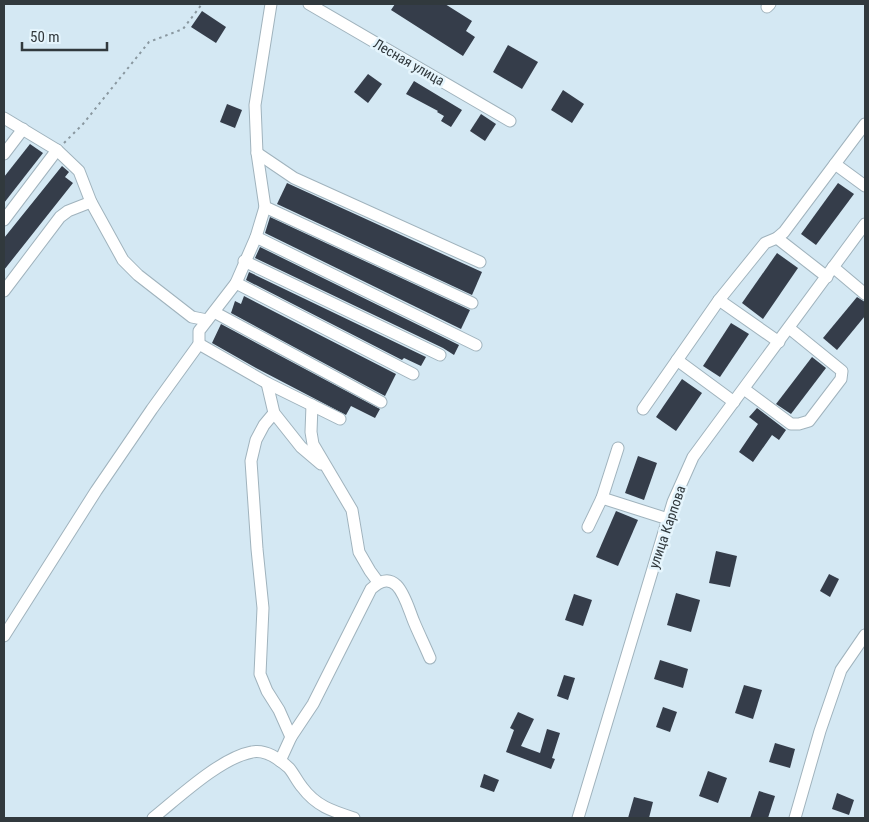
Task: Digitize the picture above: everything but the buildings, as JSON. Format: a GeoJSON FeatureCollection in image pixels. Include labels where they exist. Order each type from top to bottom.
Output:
{"type":"FeatureCollection","features":[{"type":"Feature","properties":{"kind":"street"},"geometry":{"type":"LineString","coordinates":[[4,636],[102,483],[199,344],[199,331],[236,283],[256,238],[265,207],[257,153],[255,105],[271,4]]}},
{"type":"Feature","properties":{"kind":"street","name":"Лесная улица"},"geometry":{"type":"LineString","coordinates":[[309,4],[510,121]]}},
{"type":"Feature","properties":{"kind":"street"},"geometry":{"type":"LineString","coordinates":[[4,118],[57,150],[79,171],[91,202],[123,260],[138,275],[192,317],[210,316],[381,402]]}},
{"type":"Feature","properties":{"kind":"street"},"geometry":{"type":"LineString","coordinates":[[644,409],[719,300],[765,243],[777,238],[784,232],[865,124]]}},
{"type":"Feature","properties":{"kind":"street"},"geometry":{"type":"LineString","coordinates":[[4,154],[23,129]]}},
{"type":"Feature","properties":{"kind":"street"},"geometry":{"type":"LineString","coordinates":[[4,220],[57,150]]}},
{"type":"Feature","properties":{"kind":"street"},"geometry":{"type":"LineString","coordinates":[[257,153],[294,178],[480,262]]}},
{"type":"Feature","properties":{"kind":"street"},"geometry":{"type":"LineString","coordinates":[[835,164],[865,186]]}},
{"type":"Feature","properties":{"kind":"street"},"geometry":{"type":"LineString","coordinates":[[4,291],[60,217],[68,211],[91,202]]}},
{"type":"Feature","properties":{"kind":"street"},"geometry":{"type":"LineString","coordinates":[[265,207],[472,303]]}},
{"type":"Feature","properties":{"kind":"street","name":"улица Карпова"},"geometry":{"type":"LineString","coordinates":[[578,818],[673,502],[693,457],[865,224]]}},
{"type":"Feature","properties":{"kind":"street"},"geometry":{"type":"LineString","coordinates":[[256,238],[476,346]]}},
{"type":"Feature","properties":{"kind":"street"},"geometry":{"type":"LineString","coordinates":[[777,238],[865,294]]}},
{"type":"Feature","properties":{"kind":"street"},"geometry":{"type":"LineString","coordinates":[[244,262],[440,355]]}},
{"type":"Feature","properties":{"kind":"street"},"geometry":{"type":"LineString","coordinates":[[236,283],[413,374]]}},
{"type":"Feature","properties":{"kind":"street"},"geometry":{"type":"LineString","coordinates":[[719,300],[779,342]]}},
{"type":"Feature","properties":{"kind":"street"},"geometry":{"type":"LineString","coordinates":[[744,389],[791,424],[799,424],[809,421],[841,379],[842,371],[789,328]]}},
{"type":"Feature","properties":{"kind":"street"},"geometry":{"type":"LineString","coordinates":[[199,344],[267,383],[340,420]]}},
{"type":"Feature","properties":{"kind":"street"},"geometry":{"type":"LineString","coordinates":[[677,360],[734,402]]}},
{"type":"Feature","properties":{"kind":"street"},"geometry":{"type":"LineString","coordinates":[[267,383],[274,413],[300,447],[326,468]]}},
{"type":"Feature","properties":{"kind":"street"},"geometry":{"type":"LineString","coordinates":[[312,405],[311,432],[313,444],[352,510],[359,552],[378,582]]}},
{"type":"Feature","properties":{"kind":"street"},"geometry":{"type":"LineString","coordinates":[[274,413],[264,425],[256,440],[251,461],[263,608],[260,674],[267,691],[280,710],[291,737]]}},
{"type":"Feature","properties":{"kind":"street"},"geometry":{"type":"LineString","coordinates":[[588,527],[602,498],[618,448]]}},
{"type":"Feature","properties":{"kind":"street"},"geometry":{"type":"LineString","coordinates":[[602,498],[668,519]]}},
{"type":"Feature","properties":{"kind":"street"},"geometry":{"type":"LineString","coordinates":[[280,760],[291,737],[312,704],[371,589],[378,582],[389,581],[399,587],[430,658]]}},
{"type":"Feature","properties":{"kind":"street"},"geometry":{"type":"LineString","coordinates":[[795,818],[820,731],[841,670],[865,635]]}},
{"type":"Feature","properties":{"kind":"street"},"geometry":{"type":"LineString","coordinates":[[153,818],[211,772],[233,759],[253,752],[268,753],[280,760],[290,770],[312,800],[333,812],[354,818]]}},
{"type":"Feature","properties":{"kind":"path"},"geometry":{"type":"LineString","coordinates":[[57,150],[83,124],[149,42],[183,30],[202,4]]}}]}
